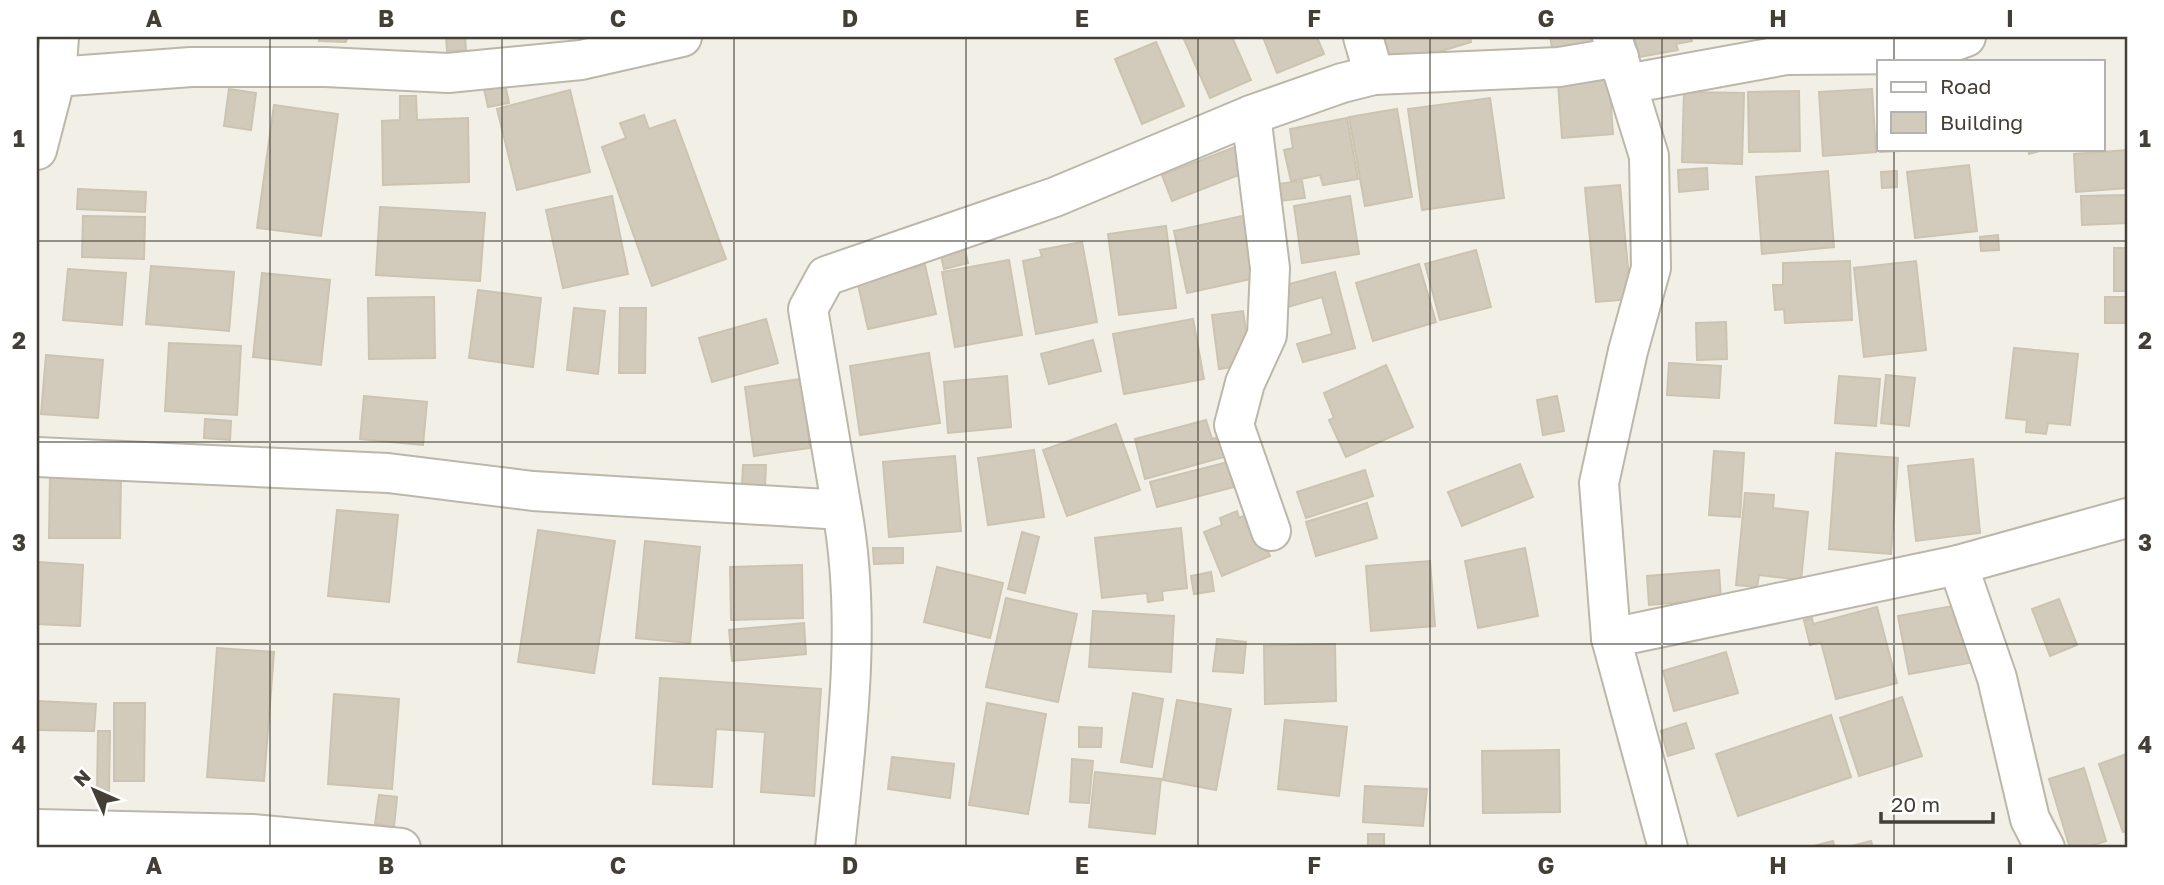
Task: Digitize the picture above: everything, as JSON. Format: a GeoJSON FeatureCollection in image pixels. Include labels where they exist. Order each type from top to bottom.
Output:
{"type":"FeatureCollection","features":[{"type":"Feature","properties":{"kind":"street"},"geometry":{"type":"LineString","coordinates":[[37,150],[55,77],[60,37]]}},
{"type":"Feature","properties":{"kind":"street"},"geometry":{"type":"LineString","coordinates":[[55,77],[191,66],[326,67],[447,73],[581,60],[682,37]]}},
{"type":"Feature","properties":{"kind":"street"},"geometry":{"type":"LineString","coordinates":[[1363,37],[1374,75]]}},
{"type":"Feature","properties":{"kind":"street"},"geometry":{"type":"LineString","coordinates":[[835,848],[850,708],[849,548],[808,309],[826,276],[878,261],[1055,197],[1251,115],[1374,75],[1559,67],[1619,59],[1920,54],[1966,37]]}},
{"type":"Feature","properties":{"kind":"street"},"geometry":{"type":"LineString","coordinates":[[1619,59],[1649,156],[1651,268],[1628,351],[1599,483],[1611,638],[1656,846]]}},
{"type":"Feature","properties":{"kind":"street"},"geometry":{"type":"LineString","coordinates":[[1251,115],[1270,268],[1267,335],[1245,383],[1234,425],[1270,531]]}},
{"type":"Feature","properties":{"kind":"street"},"geometry":{"type":"LineString","coordinates":[[37,457],[388,473],[533,491],[842,510]]}},
{"type":"Feature","properties":{"kind":"street"},"geometry":{"type":"LineString","coordinates":[[1611,638],[1958,565],[2127,518]]}},
{"type":"Feature","properties":{"kind":"street"},"geometry":{"type":"LineString","coordinates":[[1958,565],[1997,678],[2030,819],[2045,848]]}},
{"type":"Feature","properties":{"kind":"street"},"geometry":{"type":"LineString","coordinates":[[37,830],[252,834],[401,848]]}},
{"type":"Feature","properties":{"kind":"building"},"geometry":{"type":"Polygon","coordinates":[[[319,37],[347,37],[346,42],[319,41],[319,37]]]}},
{"type":"Feature","properties":{"kind":"building"},"geometry":{"type":"Polygon","coordinates":[[[446,37],[465,37],[466,50],[447,51],[446,37]]]}},
{"type":"Feature","properties":{"kind":"building"},"geometry":{"type":"Polygon","coordinates":[[[1183,37],[1232,37],[1251,80],[1210,98],[1183,37]]]}},
{"type":"Feature","properties":{"kind":"building"},"geometry":{"type":"Polygon","coordinates":[[[1263,37],[1317,37],[1324,54],[1277,73],[1263,37]]]}},
{"type":"Feature","properties":{"kind":"building"},"geometry":{"type":"Polygon","coordinates":[[[1384,37],[1470,37],[1471,42],[1392,66],[1384,37]]]}},
{"type":"Feature","properties":{"kind":"building"},"geometry":{"type":"Polygon","coordinates":[[[1550,37],[1596,37],[1598,50],[1554,57],[1550,37]]]}},
{"type":"Feature","properties":{"kind":"building"},"geometry":{"type":"Polygon","coordinates":[[[1635,37],[1691,37],[1692,41],[1676,44],[1678,50],[1639,57],[1635,37]]]}},
{"type":"Feature","properties":{"kind":"building"},"geometry":{"type":"Polygon","coordinates":[[[1156,42],[1184,106],[1142,124],[1115,59],[1156,42]]]}},
{"type":"Feature","properties":{"kind":"building"},"geometry":{"type":"Polygon","coordinates":[[[1609,79],[1613,134],[1562,138],[1558,83],[1609,79]]]}},
{"type":"Feature","properties":{"kind":"building"},"geometry":{"type":"Polygon","coordinates":[[[505,84],[509,103],[488,107],[484,89],[505,84]]]}},
{"type":"Feature","properties":{"kind":"building"},"geometry":{"type":"Polygon","coordinates":[[[229,89],[256,93],[251,130],[224,126],[229,89]]]}},
{"type":"Feature","properties":{"kind":"building"},"geometry":{"type":"Polygon","coordinates":[[[1872,89],[1876,152],[1823,156],[1819,92],[1872,89]]]}},
{"type":"Feature","properties":{"kind":"building"},"geometry":{"type":"Polygon","coordinates":[[[570,90],[590,172],[517,190],[497,109],[570,90]]]}},
{"type":"Feature","properties":{"kind":"building"},"geometry":{"type":"Polygon","coordinates":[[[1799,91],[1800,151],[1749,152],[1748,92],[1799,91]]]}},
{"type":"Feature","properties":{"kind":"building"},"geometry":{"type":"Polygon","coordinates":[[[1684,92],[1744,93],[1742,164],[1682,162],[1684,92]]]}},
{"type":"Feature","properties":{"kind":"building"},"geometry":{"type":"Polygon","coordinates":[[[400,96],[416,96],[417,120],[468,118],[469,182],[383,185],[382,121],[400,120],[400,96]]]}},
{"type":"Feature","properties":{"kind":"building"},"geometry":{"type":"Polygon","coordinates":[[[1490,98],[1504,198],[1422,210],[1408,109],[1490,98]]]}},
{"type":"Feature","properties":{"kind":"building"},"geometry":{"type":"Polygon","coordinates":[[[274,105],[338,114],[321,236],[257,228],[274,105]]]}},
{"type":"Feature","properties":{"kind":"building"},"geometry":{"type":"Polygon","coordinates":[[[1397,109],[1412,197],[1365,206],[1349,117],[1397,109]]]}},
{"type":"Feature","properties":{"kind":"building"},"geometry":{"type":"Polygon","coordinates":[[[644,115],[649,129],[675,120],[726,259],[652,286],[602,147],[626,138],[620,123],[644,115]]]}},
{"type":"Feature","properties":{"kind":"building"},"geometry":{"type":"Polygon","coordinates":[[[1347,118],[1358,179],[1323,185],[1320,175],[1291,181],[1284,150],[1293,148],[1290,129],[1347,118]]]}},
{"type":"Feature","properties":{"kind":"building"},"geometry":{"type":"Polygon","coordinates":[[[1235,147],[1244,173],[1172,201],[1162,175],[1235,147]]]}},
{"type":"Feature","properties":{"kind":"building"},"geometry":{"type":"Polygon","coordinates":[[[2127,150],[2127,188],[2076,192],[2074,154],[2127,150]]]}},
{"type":"Feature","properties":{"kind":"building"},"geometry":{"type":"Polygon","coordinates":[[[1969,165],[1977,231],[1915,238],[1907,172],[1969,165]]]}},
{"type":"Feature","properties":{"kind":"building"},"geometry":{"type":"Polygon","coordinates":[[[1707,168],[1708,189],[1679,192],[1678,170],[1707,168]]]}},
{"type":"Feature","properties":{"kind":"building"},"geometry":{"type":"Polygon","coordinates":[[[1828,171],[1834,247],[1762,254],[1756,177],[1828,171]]]}},
{"type":"Feature","properties":{"kind":"building"},"geometry":{"type":"Polygon","coordinates":[[[1897,171],[1897,187],[1882,188],[1881,172],[1897,171]]]}},
{"type":"Feature","properties":{"kind":"building"},"geometry":{"type":"Polygon","coordinates":[[[1302,181],[1305,198],[1280,201],[1277,184],[1302,181]]]}},
{"type":"Feature","properties":{"kind":"building"},"geometry":{"type":"Polygon","coordinates":[[[1620,185],[1631,299],[1596,302],[1585,188],[1620,185]]]}},
{"type":"Feature","properties":{"kind":"building"},"geometry":{"type":"Polygon","coordinates":[[[78,189],[146,192],[145,212],[77,209],[78,189]]]}},
{"type":"Feature","properties":{"kind":"building"},"geometry":{"type":"Polygon","coordinates":[[[2127,195],[2127,223],[2082,225],[2081,196],[2127,195]]]}},
{"type":"Feature","properties":{"kind":"building"},"geometry":{"type":"Polygon","coordinates":[[[612,196],[628,274],[563,288],[546,210],[612,196]]]}},
{"type":"Feature","properties":{"kind":"building"},"geometry":{"type":"Polygon","coordinates":[[[1350,196],[1359,254],[1302,263],[1294,206],[1350,196]]]}},
{"type":"Feature","properties":{"kind":"building"},"geometry":{"type":"Polygon","coordinates":[[[380,207],[485,213],[480,281],[376,275],[380,207]]]}},
{"type":"Feature","properties":{"kind":"building"},"geometry":{"type":"Polygon","coordinates":[[[1247,215],[1260,277],[1187,293],[1174,231],[1247,215]]]}},
{"type":"Feature","properties":{"kind":"building"},"geometry":{"type":"Polygon","coordinates":[[[83,216],[145,217],[144,259],[82,257],[83,216]]]}},
{"type":"Feature","properties":{"kind":"building"},"geometry":{"type":"Polygon","coordinates":[[[1166,226],[1176,308],[1119,315],[1108,234],[1166,226]]]}},
{"type":"Feature","properties":{"kind":"building"},"geometry":{"type":"Polygon","coordinates":[[[1998,235],[1999,250],[1981,251],[1980,237],[1998,235]]]}},
{"type":"Feature","properties":{"kind":"building"},"geometry":{"type":"Polygon","coordinates":[[[1082,242],[1097,322],[1036,334],[1023,261],[1042,257],[1040,250],[1082,242]]]}},
{"type":"Feature","properties":{"kind":"building"},"geometry":{"type":"Polygon","coordinates":[[[2114,248],[2127,248],[2127,291],[2114,291],[2114,248]]]}},
{"type":"Feature","properties":{"kind":"building"},"geometry":{"type":"Polygon","coordinates":[[[965,250],[968,263],[944,269],[941,256],[965,250]]]}},
{"type":"Feature","properties":{"kind":"building"},"geometry":{"type":"Polygon","coordinates":[[[1476,250],[1491,307],[1440,320],[1425,264],[1476,250]]]}},
{"type":"Feature","properties":{"kind":"building"},"geometry":{"type":"Polygon","coordinates":[[[1009,260],[1022,335],[955,347],[942,272],[1009,260]]]}},
{"type":"Feature","properties":{"kind":"building"},"geometry":{"type":"Polygon","coordinates":[[[1850,261],[1852,320],[1785,323],[1784,309],[1775,310],[1773,285],[1783,285],[1783,263],[1850,261]]]}},
{"type":"Feature","properties":{"kind":"building"},"geometry":{"type":"Polygon","coordinates":[[[1916,261],[1926,350],[1864,357],[1854,268],[1916,261]]]}},
{"type":"Feature","properties":{"kind":"building"},"geometry":{"type":"Polygon","coordinates":[[[1419,264],[1436,322],[1373,341],[1356,283],[1419,264]]]}},
{"type":"Feature","properties":{"kind":"building"},"geometry":{"type":"Polygon","coordinates":[[[925,265],[936,314],[868,329],[857,280],[925,265]]]}},
{"type":"Feature","properties":{"kind":"building"},"geometry":{"type":"Polygon","coordinates":[[[151,266],[234,272],[229,331],[146,324],[151,266]]]}},
{"type":"Feature","properties":{"kind":"building"},"geometry":{"type":"Polygon","coordinates":[[[68,269],[126,273],[122,325],[63,320],[68,269]]]}},
{"type":"Feature","properties":{"kind":"building"},"geometry":{"type":"Polygon","coordinates":[[[1335,272],[1355,348],[1303,362],[1297,344],[1332,334],[1322,297],[1288,307],[1282,286],[1335,272]]]}},
{"type":"Feature","properties":{"kind":"building"},"geometry":{"type":"Polygon","coordinates":[[[262,273],[330,280],[321,365],[253,357],[262,273]]]}},
{"type":"Feature","properties":{"kind":"building"},"geometry":{"type":"Polygon","coordinates":[[[478,290],[541,298],[533,367],[469,358],[478,290]]]}},
{"type":"Feature","properties":{"kind":"building"},"geometry":{"type":"Polygon","coordinates":[[[434,297],[435,358],[369,359],[368,298],[434,297]]]}},
{"type":"Feature","properties":{"kind":"building"},"geometry":{"type":"Polygon","coordinates":[[[2105,297],[2127,297],[2127,323],[2105,323],[2105,297]]]}},
{"type":"Feature","properties":{"kind":"building"},"geometry":{"type":"Polygon","coordinates":[[[574,308],[605,311],[598,374],[567,370],[574,308]]]}},
{"type":"Feature","properties":{"kind":"building"},"geometry":{"type":"Polygon","coordinates":[[[620,308],[646,308],[645,373],[619,373],[620,308]]]}},
{"type":"Feature","properties":{"kind":"building"},"geometry":{"type":"Polygon","coordinates":[[[1243,311],[1251,364],[1219,369],[1212,315],[1243,311]]]}},
{"type":"Feature","properties":{"kind":"building"},"geometry":{"type":"Polygon","coordinates":[[[766,319],[778,363],[712,382],[699,338],[766,319]]]}},
{"type":"Feature","properties":{"kind":"building"},"geometry":{"type":"Polygon","coordinates":[[[1193,319],[1204,379],[1124,394],[1113,334],[1193,319]]]}},
{"type":"Feature","properties":{"kind":"building"},"geometry":{"type":"Polygon","coordinates":[[[1726,322],[1727,359],[1697,360],[1696,323],[1726,322]]]}},
{"type":"Feature","properties":{"kind":"building"},"geometry":{"type":"Polygon","coordinates":[[[1093,340],[1101,371],[1049,384],[1041,354],[1093,340]]]}},
{"type":"Feature","properties":{"kind":"building"},"geometry":{"type":"Polygon","coordinates":[[[169,343],[241,346],[237,415],[165,411],[169,343]]]}},
{"type":"Feature","properties":{"kind":"building"},"geometry":{"type":"Polygon","coordinates":[[[2014,348],[2078,354],[2070,425],[2048,423],[2046,434],[2026,432],[2027,420],[2006,418],[2014,348]]]}},
{"type":"Feature","properties":{"kind":"building"},"geometry":{"type":"Polygon","coordinates":[[[929,353],[940,423],[860,435],[850,366],[929,353]]]}},
{"type":"Feature","properties":{"kind":"building"},"geometry":{"type":"Polygon","coordinates":[[[46,355],[103,360],[98,418],[41,414],[46,355]]]}},
{"type":"Feature","properties":{"kind":"building"},"geometry":{"type":"Polygon","coordinates":[[[1669,363],[1721,366],[1719,398],[1667,395],[1669,363]]]}},
{"type":"Feature","properties":{"kind":"building"},"geometry":{"type":"Polygon","coordinates":[[[1386,365],[1413,427],[1346,457],[1329,420],[1334,418],[1324,393],[1386,365]]]}},
{"type":"Feature","properties":{"kind":"building"},"geometry":{"type":"Polygon","coordinates":[[[1886,375],[1915,378],[1909,426],[1881,423],[1886,375]]]}},
{"type":"Feature","properties":{"kind":"building"},"geometry":{"type":"Polygon","coordinates":[[[1007,376],[1011,427],[948,433],[944,382],[1007,376]]]}},
{"type":"Feature","properties":{"kind":"building"},"geometry":{"type":"Polygon","coordinates":[[[1839,376],[1880,379],[1876,426],[1835,423],[1839,376]]]}},
{"type":"Feature","properties":{"kind":"building"},"geometry":{"type":"Polygon","coordinates":[[[801,379],[810,448],[754,456],[745,387],[801,379]]]}},
{"type":"Feature","properties":{"kind":"building"},"geometry":{"type":"Polygon","coordinates":[[[364,396],[427,402],[423,445],[360,439],[364,396]]]}},
{"type":"Feature","properties":{"kind":"building"},"geometry":{"type":"Polygon","coordinates":[[[1557,396],[1564,431],[1543,435],[1537,400],[1557,396]]]}},
{"type":"Feature","properties":{"kind":"building"},"geometry":{"type":"Polygon","coordinates":[[[205,419],[231,421],[230,440],[204,438],[205,419]]]}},
{"type":"Feature","properties":{"kind":"building"},"geometry":{"type":"Polygon","coordinates":[[[1206,420],[1212,439],[1222,436],[1227,456],[1145,479],[1135,439],[1206,420]]]}},
{"type":"Feature","properties":{"kind":"building"},"geometry":{"type":"Polygon","coordinates":[[[1116,424],[1140,490],[1067,516],[1043,450],[1116,424]]]}},
{"type":"Feature","properties":{"kind":"building"},"geometry":{"type":"Polygon","coordinates":[[[1034,450],[1044,517],[988,525],[978,458],[1034,450]]]}},
{"type":"Feature","properties":{"kind":"building"},"geometry":{"type":"Polygon","coordinates":[[[1714,451],[1744,453],[1740,517],[1709,515],[1714,451]]]}},
{"type":"Feature","properties":{"kind":"building"},"geometry":{"type":"Polygon","coordinates":[[[1836,453],[1898,458],[1891,554],[1829,549],[1836,453]]]}},
{"type":"Feature","properties":{"kind":"building"},"geometry":{"type":"Polygon","coordinates":[[[955,456],[961,531],[889,537],[883,462],[955,456]]]}},
{"type":"Feature","properties":{"kind":"building"},"geometry":{"type":"Polygon","coordinates":[[[1973,459],[1980,533],[1916,541],[1908,466],[1973,459]]]}},
{"type":"Feature","properties":{"kind":"building"},"geometry":{"type":"Polygon","coordinates":[[[1228,462],[1234,487],[1157,507],[1150,482],[1228,462]]]}},
{"type":"Feature","properties":{"kind":"building"},"geometry":{"type":"Polygon","coordinates":[[[1520,464],[1533,497],[1462,526],[1448,492],[1520,464]]]}},
{"type":"Feature","properties":{"kind":"building"},"geometry":{"type":"Polygon","coordinates":[[[743,465],[766,465],[765,486],[742,486],[743,465]]]}},
{"type":"Feature","properties":{"kind":"building"},"geometry":{"type":"Polygon","coordinates":[[[1365,470],[1373,496],[1306,518],[1297,492],[1365,470]]]}},
{"type":"Feature","properties":{"kind":"building"},"geometry":{"type":"Polygon","coordinates":[[[50,475],[121,476],[120,538],[49,538],[50,475]]]}},
{"type":"Feature","properties":{"kind":"building"},"geometry":{"type":"Polygon","coordinates":[[[1745,493],[1774,495],[1773,508],[1808,512],[1801,580],[1759,575],[1757,587],[1736,585],[1745,493]]]}},
{"type":"Feature","properties":{"kind":"building"},"geometry":{"type":"Polygon","coordinates":[[[1367,503],[1377,538],[1316,556],[1306,522],[1367,503]]]}},
{"type":"Feature","properties":{"kind":"building"},"geometry":{"type":"Polygon","coordinates":[[[337,510],[398,515],[389,602],[328,596],[337,510]]]}},
{"type":"Feature","properties":{"kind":"building"},"geometry":{"type":"Polygon","coordinates":[[[1237,511],[1239,518],[1252,512],[1270,556],[1222,576],[1204,532],[1222,525],[1220,518],[1237,511]]]}},
{"type":"Feature","properties":{"kind":"building"},"geometry":{"type":"Polygon","coordinates":[[[1181,528],[1187,588],[1162,591],[1163,600],[1148,602],[1147,593],[1102,598],[1095,538],[1181,528]]]}},
{"type":"Feature","properties":{"kind":"building"},"geometry":{"type":"Polygon","coordinates":[[[538,530],[615,541],[594,673],[518,662],[538,530]]]}},
{"type":"Feature","properties":{"kind":"building"},"geometry":{"type":"Polygon","coordinates":[[[1022,532],[1039,537],[1025,593],[1008,589],[1022,532]]]}},
{"type":"Feature","properties":{"kind":"building"},"geometry":{"type":"Polygon","coordinates":[[[645,541],[700,547],[690,643],[636,638],[645,541]]]}},
{"type":"Feature","properties":{"kind":"building"},"geometry":{"type":"Polygon","coordinates":[[[873,548],[903,548],[903,563],[874,564],[873,548]]]}},
{"type":"Feature","properties":{"kind":"building"},"geometry":{"type":"Polygon","coordinates":[[[1525,548],[1538,616],[1478,628],[1465,561],[1525,548]]]}},
{"type":"Feature","properties":{"kind":"building"},"geometry":{"type":"Polygon","coordinates":[[[1430,561],[1435,626],[1371,631],[1366,566],[1430,561]]]}},
{"type":"Feature","properties":{"kind":"building"},"geometry":{"type":"Polygon","coordinates":[[[37,562],[83,565],[80,626],[37,624],[37,562]]]}},
{"type":"Feature","properties":{"kind":"building"},"geometry":{"type":"Polygon","coordinates":[[[802,565],[803,618],[731,620],[730,567],[802,565]]]}},
{"type":"Feature","properties":{"kind":"building"},"geometry":{"type":"Polygon","coordinates":[[[937,567],[1003,583],[990,638],[924,622],[937,567]]]}},
{"type":"Feature","properties":{"kind":"building"},"geometry":{"type":"Polygon","coordinates":[[[1719,570],[1721,599],[1649,605],[1647,576],[1719,570]]]}},
{"type":"Feature","properties":{"kind":"building"},"geometry":{"type":"Polygon","coordinates":[[[1211,572],[1214,591],[1194,594],[1191,576],[1211,572]]]}},
{"type":"Feature","properties":{"kind":"building"},"geometry":{"type":"Polygon","coordinates":[[[1006,598],[1077,614],[1058,702],[986,687],[1006,598]]]}},
{"type":"Feature","properties":{"kind":"building"},"geometry":{"type":"Polygon","coordinates":[[[2059,599],[2077,645],[2050,656],[2032,609],[2059,599]]]}},
{"type":"Feature","properties":{"kind":"building"},"geometry":{"type":"Polygon","coordinates":[[[1964,604],[1974,662],[1909,674],[1898,616],[1964,604]]]}},
{"type":"Feature","properties":{"kind":"building"},"geometry":{"type":"Polygon","coordinates":[[[1877,607],[1897,683],[1836,699],[1821,642],[1810,645],[1804,620],[1812,618],[1813,624],[1877,607]]]}},
{"type":"Feature","properties":{"kind":"building"},"geometry":{"type":"Polygon","coordinates":[[[1093,611],[1174,616],[1171,672],[1089,667],[1093,611]]]}},
{"type":"Feature","properties":{"kind":"building"},"geometry":{"type":"Polygon","coordinates":[[[804,623],[806,654],[732,661],[729,630],[804,623]]]}},
{"type":"Feature","properties":{"kind":"building"},"geometry":{"type":"Polygon","coordinates":[[[1217,639],[1246,642],[1243,673],[1213,671],[1217,639]]]}},
{"type":"Feature","properties":{"kind":"building"},"geometry":{"type":"Polygon","coordinates":[[[1335,644],[1336,701],[1265,704],[1264,646],[1335,644]]]}},
{"type":"Feature","properties":{"kind":"building"},"geometry":{"type":"Polygon","coordinates":[[[217,648],[274,652],[264,781],[207,777],[217,648]]]}},
{"type":"Feature","properties":{"kind":"building"},"geometry":{"type":"Polygon","coordinates":[[[1726,652],[1738,693],[1674,711],[1663,671],[1726,652]]]}},
{"type":"Feature","properties":{"kind":"building"},"geometry":{"type":"Polygon","coordinates":[[[660,678],[821,689],[814,796],[761,792],[765,732],[716,729],[712,787],[653,784],[660,678]]]}},
{"type":"Feature","properties":{"kind":"building"},"geometry":{"type":"Polygon","coordinates":[[[1133,693],[1163,699],[1152,767],[1121,762],[1133,693]]]}},
{"type":"Feature","properties":{"kind":"building"},"geometry":{"type":"Polygon","coordinates":[[[334,694],[399,699],[392,789],[328,784],[334,694]]]}},
{"type":"Feature","properties":{"kind":"building"},"geometry":{"type":"Polygon","coordinates":[[[1902,697],[1922,756],[1859,776],[1840,718],[1902,697]]]}},
{"type":"Feature","properties":{"kind":"building"},"geometry":{"type":"Polygon","coordinates":[[[1177,700],[1231,709],[1216,790],[1163,780],[1177,700]]]}},
{"type":"Feature","properties":{"kind":"building"},"geometry":{"type":"Polygon","coordinates":[[[37,701],[96,704],[94,731],[37,730],[37,701]]]}},
{"type":"Feature","properties":{"kind":"building"},"geometry":{"type":"Polygon","coordinates":[[[114,703],[145,703],[144,781],[114,781],[114,703]]]}},
{"type":"Feature","properties":{"kind":"building"},"geometry":{"type":"Polygon","coordinates":[[[987,703],[1046,714],[1028,814],[969,805],[987,703]]]}},
{"type":"Feature","properties":{"kind":"building"},"geometry":{"type":"Polygon","coordinates":[[[1831,715],[1851,777],[1738,816],[1716,754],[1831,715]]]}},
{"type":"Feature","properties":{"kind":"building"},"geometry":{"type":"Polygon","coordinates":[[[1285,720],[1347,727],[1339,796],[1278,789],[1285,720]]]}},
{"type":"Feature","properties":{"kind":"building"},"geometry":{"type":"Polygon","coordinates":[[[1686,723],[1694,748],[1668,756],[1661,731],[1686,723]]]}},
{"type":"Feature","properties":{"kind":"building"},"geometry":{"type":"Polygon","coordinates":[[[1079,727],[1102,728],[1101,747],[1079,747],[1079,727]]]}},
{"type":"Feature","properties":{"kind":"building"},"geometry":{"type":"Polygon","coordinates":[[[98,731],[110,731],[109,791],[97,791],[98,731]]]}},
{"type":"Feature","properties":{"kind":"building"},"geometry":{"type":"Polygon","coordinates":[[[1559,750],[1560,812],[1483,813],[1482,751],[1559,750]]]}},
{"type":"Feature","properties":{"kind":"building"},"geometry":{"type":"Polygon","coordinates":[[[2127,754],[2127,831],[2123,832],[2099,764],[2127,754]]]}},
{"type":"Feature","properties":{"kind":"building"},"geometry":{"type":"Polygon","coordinates":[[[892,757],[954,764],[950,798],[888,789],[892,757]]]}},
{"type":"Feature","properties":{"kind":"building"},"geometry":{"type":"Polygon","coordinates":[[[1072,759],[1093,761],[1089,803],[1070,802],[1072,759]]]}},
{"type":"Feature","properties":{"kind":"building"},"geometry":{"type":"Polygon","coordinates":[[[2084,768],[2106,841],[2084,848],[2070,848],[2049,779],[2084,768]]]}},
{"type":"Feature","properties":{"kind":"building"},"geometry":{"type":"Polygon","coordinates":[[[1095,772],[1161,779],[1155,834],[1089,827],[1095,772]]]}},
{"type":"Feature","properties":{"kind":"building"},"geometry":{"type":"Polygon","coordinates":[[[1365,786],[1427,789],[1423,826],[1363,822],[1365,786]]]}},
{"type":"Feature","properties":{"kind":"building"},"geometry":{"type":"Polygon","coordinates":[[[379,795],[397,797],[394,827],[375,824],[379,795]]]}},
{"type":"Feature","properties":{"kind":"building"},"geometry":{"type":"Polygon","coordinates":[[[1368,834],[1384,834],[1384,848],[1368,848],[1368,834]]]}},
{"type":"Feature","properties":{"kind":"building"},"geometry":{"type":"Polygon","coordinates":[[[1833,841],[1835,848],[1806,848],[1833,841]]]}},
{"type":"Feature","properties":{"kind":"building"},"geometry":{"type":"Polygon","coordinates":[[[1871,841],[1873,848],[1844,848],[1871,841]]]}}]}
